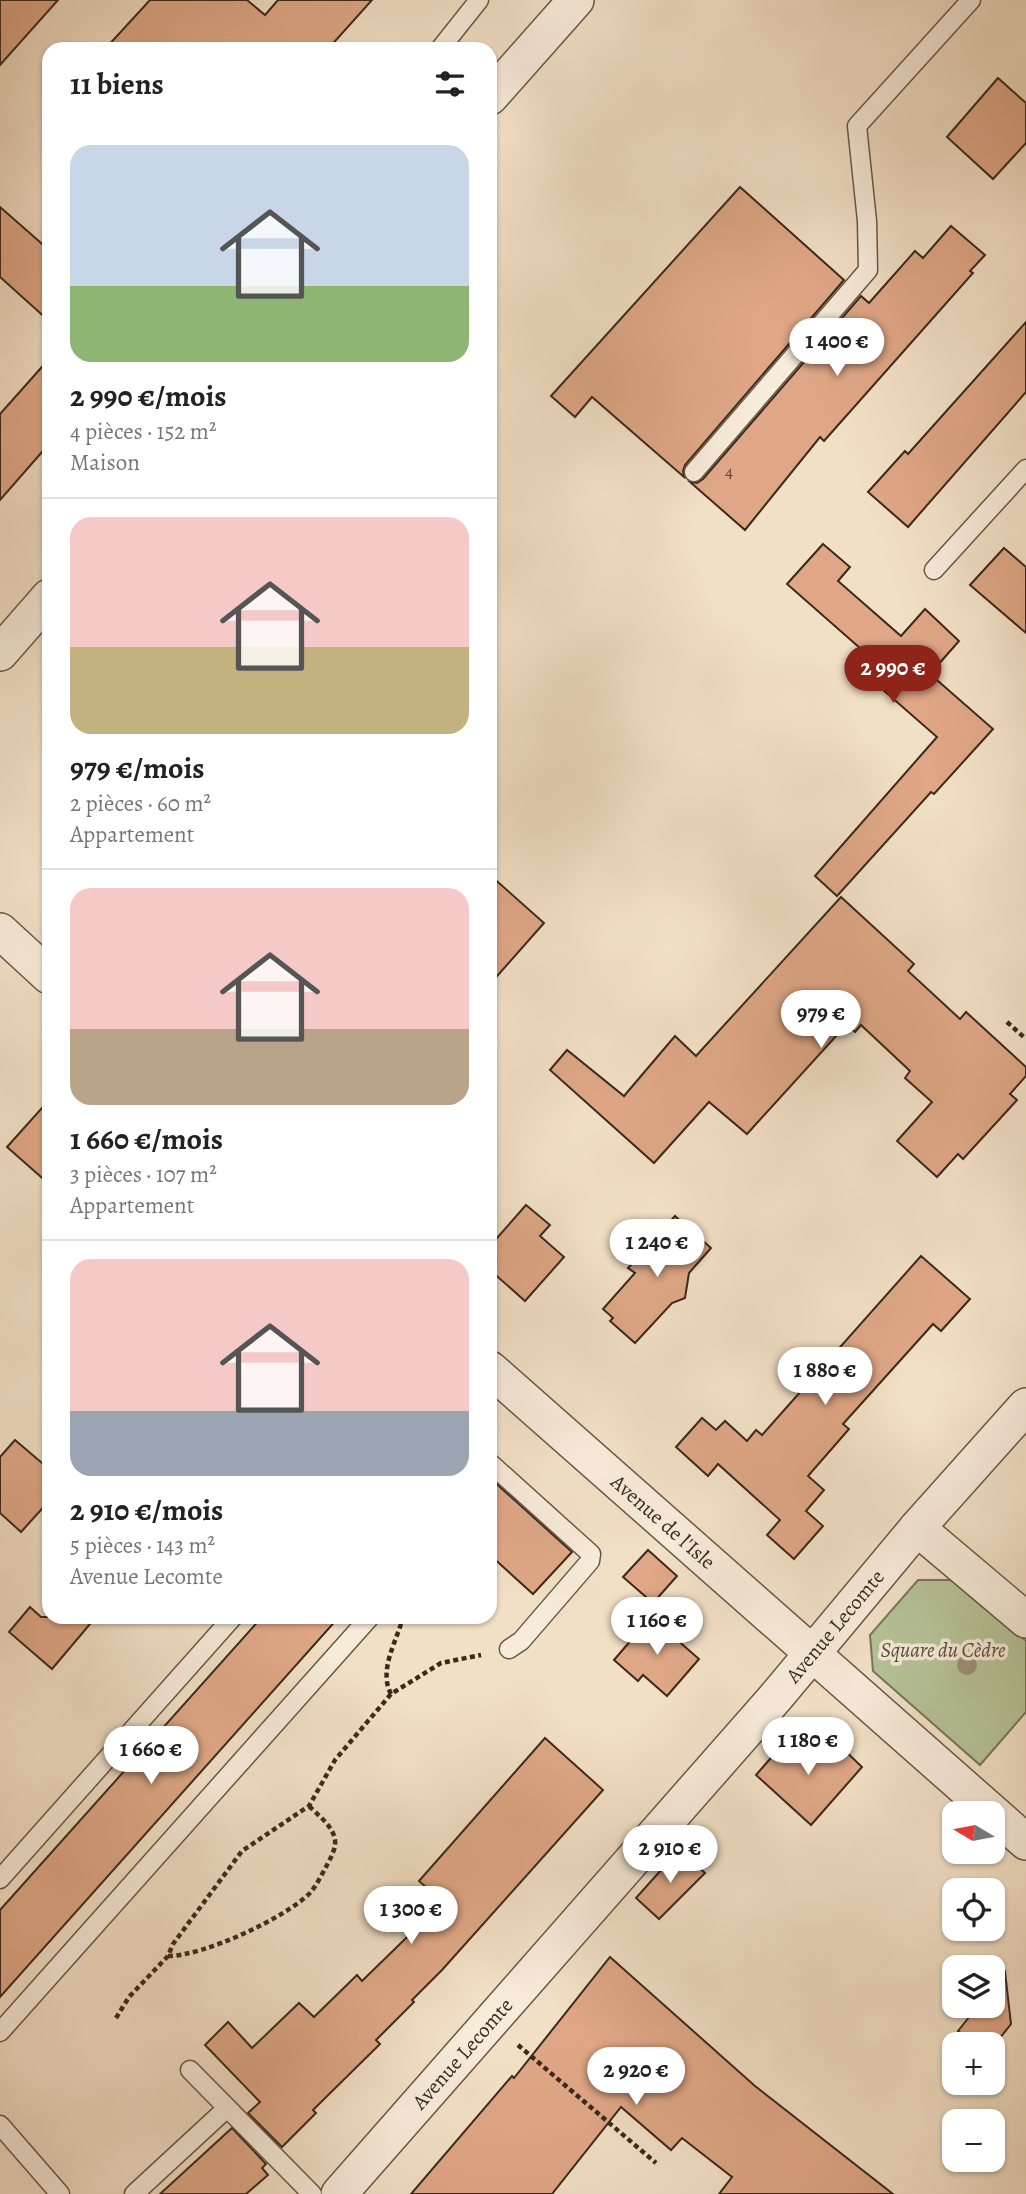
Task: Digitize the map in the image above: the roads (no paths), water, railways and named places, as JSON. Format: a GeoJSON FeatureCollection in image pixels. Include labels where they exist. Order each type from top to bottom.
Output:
{"type":"FeatureCollection","features":[{"type":"Feature","properties":{"kind":"street"},"geometry":{"type":"LineString","coordinates":[[497,89],[576,0]]}},
{"type":"Feature","properties":{"kind":"street"},"geometry":{"type":"LineString","coordinates":[[0,653],[42,605]]}},
{"type":"Feature","properties":{"kind":"street"},"geometry":{"type":"LineString","coordinates":[[0,931],[42,970]]}},
{"type":"Feature","properties":{"kind":"street","name":"Avenue de l'Isle"},"geometry":{"type":"LineString","coordinates":[[497,1374],[1026,1842]]}},
{"type":"Feature","properties":{"kind":"street","name":"Avenue Lecomte"},"geometry":{"type":"LineString","coordinates":[[338,2194],[1026,1406]]}},
{"type":"Feature","properties":{"kind":"street"},"geometry":{"type":"LineString","coordinates":[[917,1528],[1026,1619]]}},
{"type":"Feature","properties":{"kind":"lane"},"geometry":{"type":"LineString","coordinates":[[446,42],[479,0]]}},
{"type":"Feature","properties":{"kind":"lane"},"geometry":{"type":"LineString","coordinates":[[694,472],[868,271],[867,221],[857,126],[971,0]]}},
{"type":"Feature","properties":{"kind":"lane"},"geometry":{"type":"LineString","coordinates":[[934,570],[1026,469]]}},
{"type":"Feature","properties":{"kind":"lane"},"geometry":{"type":"LineString","coordinates":[[497,1469],[591,1554],[590,1561],[547,1611],[521,1641],[509,1649]]}},
{"type":"Feature","properties":{"kind":"lane"},"geometry":{"type":"LineString","coordinates":[[0,1879],[227,1624]]}},
{"type":"Feature","properties":{"kind":"lane"},"geometry":{"type":"LineString","coordinates":[[0,2032],[364,1624]]}},
{"type":"Feature","properties":{"kind":"lane"},"geometry":{"type":"LineString","coordinates":[[190,2070],[312,2194]]}},
{"type":"Feature","properties":{"kind":"lane"},"geometry":{"type":"LineString","coordinates":[[134,2194],[226,2109]]}},
{"type":"Feature","properties":{"kind":"lane"},"geometry":{"type":"LineString","coordinates":[[0,2125],[60,2194]]}},
{"type":"Feature","properties":{"kind":"park label","name":"Square du Cèdre"},"geometry":{"type":"Point","coordinates":[943,1650]}}]}
